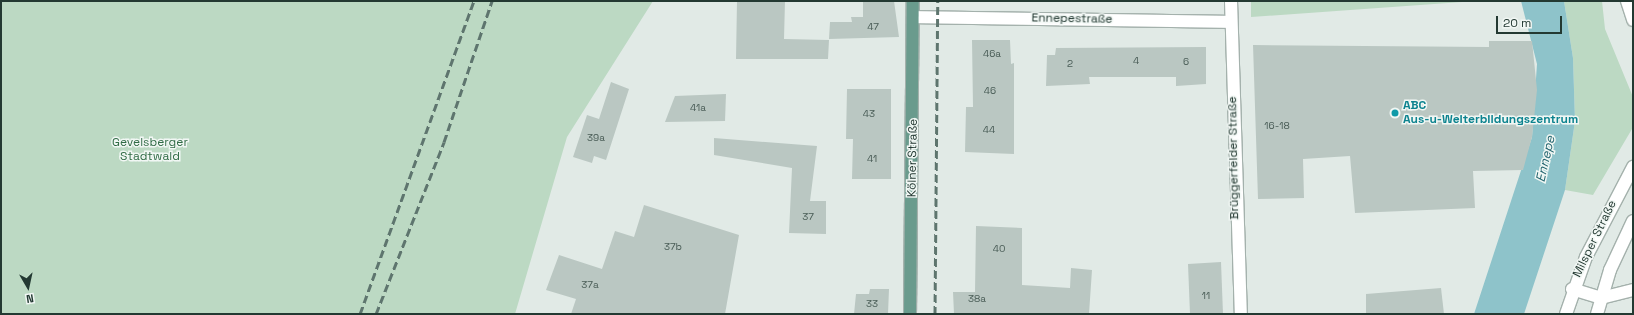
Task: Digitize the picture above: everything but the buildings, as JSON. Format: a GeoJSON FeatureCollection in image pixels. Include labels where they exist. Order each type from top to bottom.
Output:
{"type":"FeatureCollection","features":[{"type":"Feature","properties":{"kind":"main road","name":"Kölner Straße"},"geometry":{"type":"LineString","coordinates":[[910,314],[914,1]]}},
{"type":"Feature","properties":{"kind":"street","name":"Brüggerfelder Straße"},"geometry":{"type":"LineString","coordinates":[[1231,1],[1241,314]]}},
{"type":"Feature","properties":{"kind":"street"},"geometry":{"type":"LineString","coordinates":[[1627,1],[1633,20]]}},
{"type":"Feature","properties":{"kind":"street","name":"Ennepestraße"},"geometry":{"type":"LineString","coordinates":[[913,18],[1232,22]]}},
{"type":"Feature","properties":{"kind":"street","name":"Milsper Straße"},"geometry":{"type":"LineString","coordinates":[[1566,314],[1572,289],[1612,203],[1633,167]]}},
{"type":"Feature","properties":{"kind":"street"},"geometry":{"type":"LineString","coordinates":[[1596,314],[1601,298],[1633,221]]}},
{"type":"Feature","properties":{"kind":"street"},"geometry":{"type":"LineString","coordinates":[[1572,289],[1601,298],[1633,290]]}},
{"type":"Feature","properties":{"kind":"green space","name":"Gevelsberger Stadtwald"},"geometry":{"type":"Polygon","coordinates":[[[1,1],[653,1],[567,137],[515,314],[1,314],[1,1]]]}},
{"type":"Feature","properties":{"kind":"green space"},"geometry":{"type":"Polygon","coordinates":[[[1251,1],[1476,1],[1251,17],[1251,1]]]}},
{"type":"Feature","properties":{"kind":"green space"},"geometry":{"type":"Polygon","coordinates":[[[1564,1],[1602,1],[1605,29],[1633,97],[1632,129],[1593,195],[1565,190],[1575,121],[1573,58],[1564,1]]]}},
{"type":"Feature","properties":{"kind":"water","name":"Ennepe"},"geometry":{"type":"Polygon","coordinates":[[[1521,1],[1564,1],[1573,58],[1575,121],[1565,190],[1524,314],[1474,314],[1532,137],[1537,64],[1521,1]]]}},
{"type":"Feature","properties":{"kind":"railway"},"geometry":{"type":"LineString","coordinates":[[360,314],[474,1]]}},
{"type":"Feature","properties":{"kind":"railway"},"geometry":{"type":"LineString","coordinates":[[376,314],[444,142],[492,1]]}},
{"type":"Feature","properties":{"kind":"railway"},"geometry":{"type":"LineString","coordinates":[[935,314],[938,1]]}},
{"type":"Feature","properties":{"kind":"place","name":"ABC Aus-u-Weiterbildungszentrum"},"geometry":{"type":"Point","coordinates":[1395,113]}}]}
